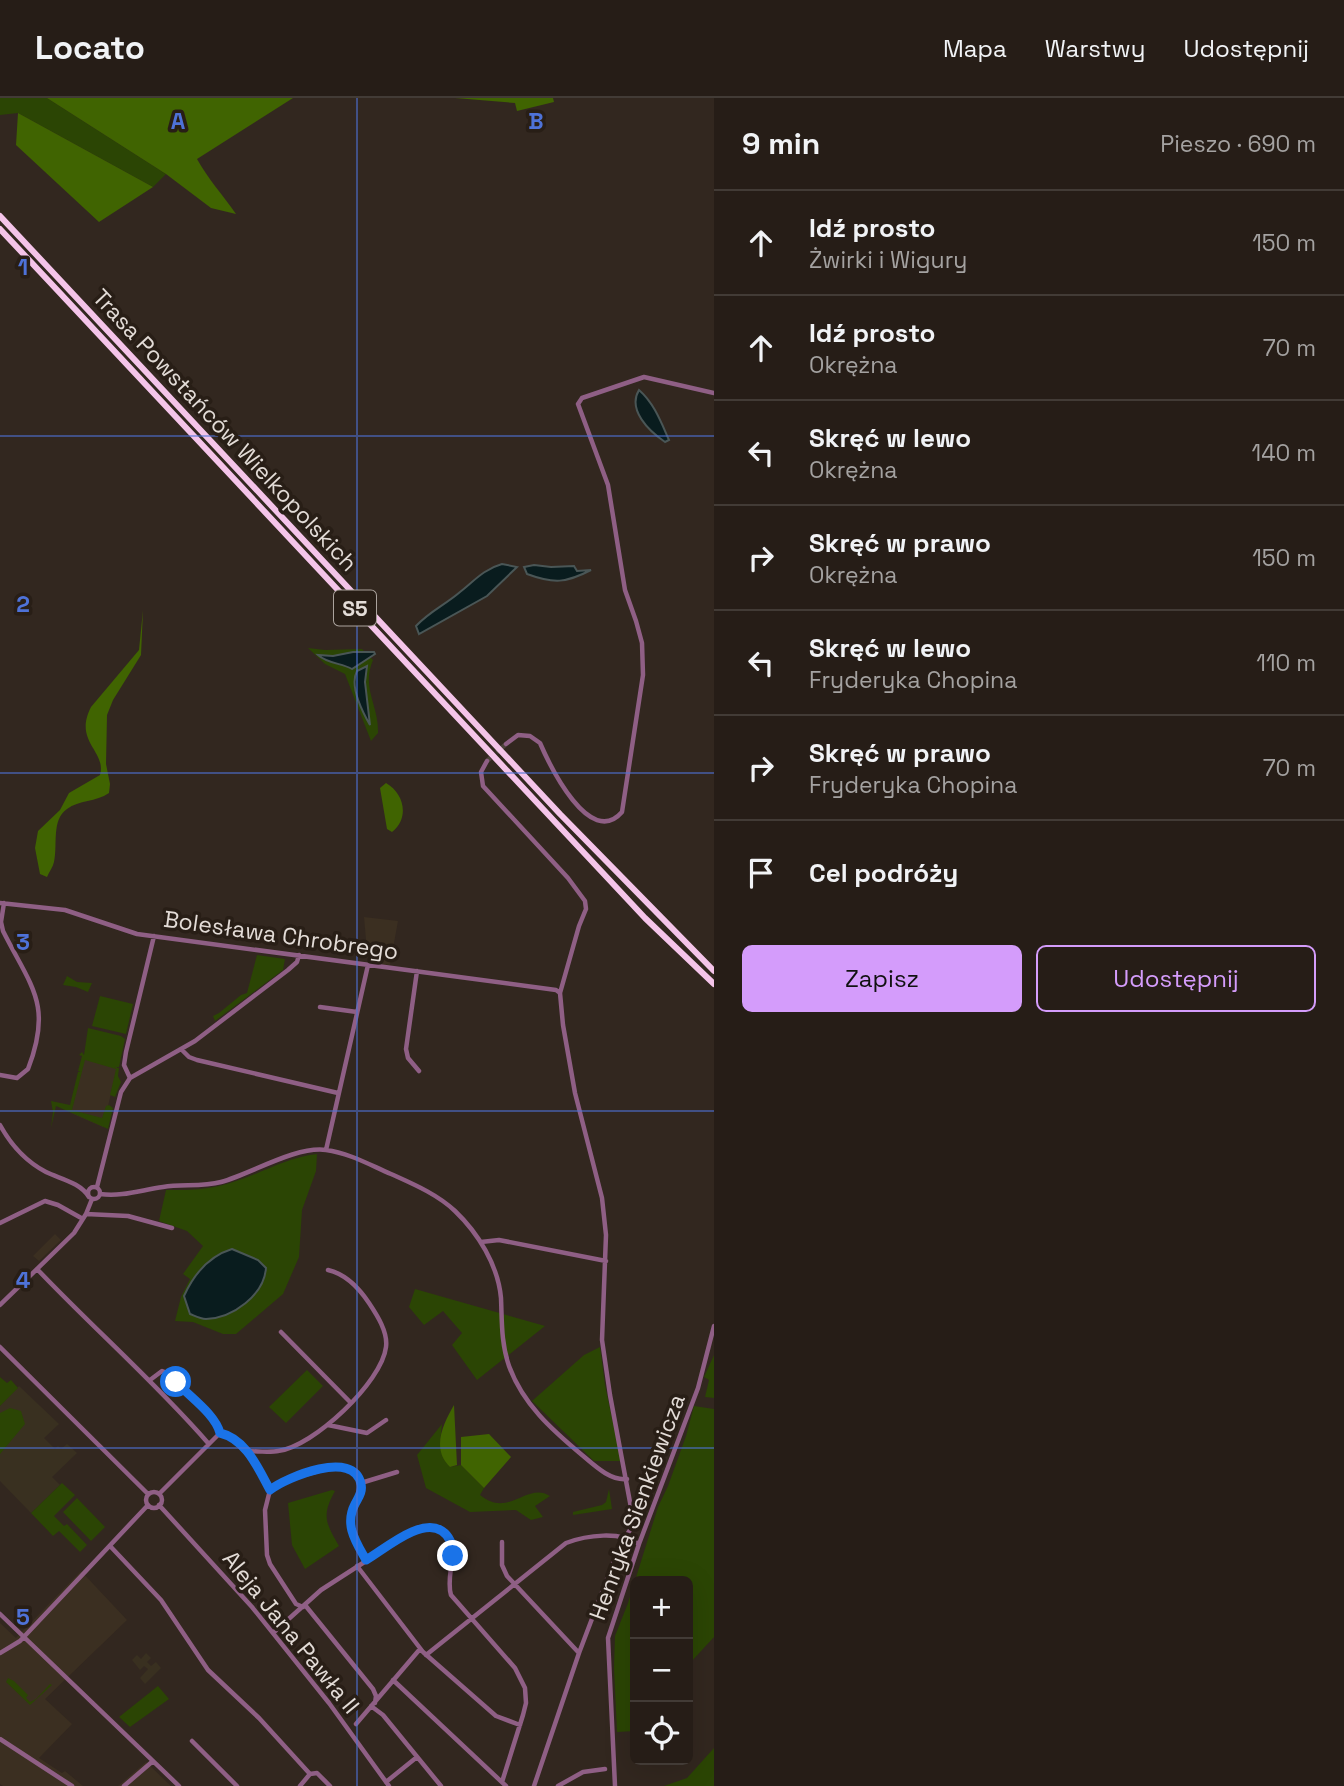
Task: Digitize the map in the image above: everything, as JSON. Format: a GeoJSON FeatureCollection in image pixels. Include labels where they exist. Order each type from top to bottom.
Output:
{"type":"FeatureCollection","features":[{"type":"Feature","properties":{"kind":"highway","name":"Trasa Powstańców Wielkopolskich"},"geometry":{"type":"LineString","coordinates":[[0,216],[560,814],[714,971]]}},
{"type":"Feature","properties":{"kind":"highway","name":"Trasa Powstańców Wielkopolskich"},"geometry":{"type":"LineString","coordinates":[[0,229],[645,918],[714,984]]}},
{"type":"Feature","properties":{"kind":"street"},"geometry":{"type":"LineString","coordinates":[[506,744],[518,735],[536,739],[558,782],[580,807],[596,820],[609,822],[622,812],[643,676],[642,643],[625,590],[608,485],[578,404],[582,398],[644,377],[714,393]]}},
{"type":"Feature","properties":{"kind":"street"},"geometry":{"type":"LineString","coordinates":[[487,761],[481,772],[483,786],[568,878],[585,901],[586,909],[560,993],[575,1093],[599,1183],[606,1225],[601,1324],[603,1352],[632,1513],[630,1530],[620,1545],[579,1653],[534,1786]]}},
{"type":"Feature","properties":{"kind":"street"},"geometry":{"type":"LineString","coordinates":[[0,1075],[17,1078],[28,1069],[41,1015],[39,1002],[3,931],[2,903]]}},
{"type":"Feature","properties":{"kind":"street","name":"Bolesława Chrobrego"},"geometry":{"type":"LineString","coordinates":[[2,903],[65,910],[131,932],[153,936],[560,993]]}},
{"type":"Feature","properties":{"kind":"street"},"geometry":{"type":"LineString","coordinates":[[130,1078],[124,1065],[126,1052],[153,936]]}},
{"type":"Feature","properties":{"kind":"street"},"geometry":{"type":"LineString","coordinates":[[100,1194],[97,1187],[121,1092],[130,1078],[182,1050],[288,970],[297,962],[299,955]]}},
{"type":"Feature","properties":{"kind":"street"},"geometry":{"type":"LineString","coordinates":[[326,1150],[368,965]]}},
{"type":"Feature","properties":{"kind":"street"},"geometry":{"type":"LineString","coordinates":[[417,971],[406,1049],[408,1058],[419,1071]]}},
{"type":"Feature","properties":{"kind":"street"},"geometry":{"type":"LineString","coordinates":[[320,1007],[357,1012]]}},
{"type":"Feature","properties":{"kind":"street"},"geometry":{"type":"LineString","coordinates":[[182,1050],[188,1057],[197,1060],[338,1093]]}},
{"type":"Feature","properties":{"kind":"street"},"geometry":{"type":"LineString","coordinates":[[0,1125],[25,1158],[75,1184],[89,1189],[97,1187]]}},
{"type":"Feature","properties":{"kind":"street"},"geometry":{"type":"LineString","coordinates":[[100,1194],[121,1195],[165,1186],[219,1183],[274,1161],[326,1150],[355,1157],[438,1197],[464,1220],[481,1242],[492,1263],[499,1287],[505,1353],[525,1398],[544,1421],[595,1466],[615,1477],[627,1479]]}},
{"type":"Feature","properties":{"kind":"street"},"geometry":{"type":"LineString","coordinates":[[75,1184],[90,1198],[96,1199],[100,1194]]}},
{"type":"Feature","properties":{"kind":"street"},"geometry":{"type":"LineString","coordinates":[[0,1306],[74,1233],[86,1214],[89,1189]]}},
{"type":"Feature","properties":{"kind":"street"},"geometry":{"type":"LineString","coordinates":[[0,1223],[45,1201],[83,1219]]}},
{"type":"Feature","properties":{"kind":"street"},"geometry":{"type":"LineString","coordinates":[[86,1214],[128,1216],[172,1228]]}},
{"type":"Feature","properties":{"kind":"street"},"geometry":{"type":"LineString","coordinates":[[481,1242],[499,1240],[606,1261]]}},
{"type":"Feature","properties":{"kind":"street"},"geometry":{"type":"LineString","coordinates":[[37,1269],[102,1336],[150,1380],[208,1443]]}},
{"type":"Feature","properties":{"kind":"street"},"geometry":{"type":"LineString","coordinates":[[247,1451],[286,1450],[308,1440],[351,1403],[381,1362],[386,1339],[378,1318],[359,1289],[328,1270]]}},
{"type":"Feature","properties":{"kind":"street","name":"Henryka Sienkiewicza"},"geometry":{"type":"LineString","coordinates":[[615,1786],[608,1638],[639,1544],[698,1388],[714,1326]]}},
{"type":"Feature","properties":{"kind":"street"},"geometry":{"type":"LineString","coordinates":[[281,1332],[351,1403]]}},
{"type":"Feature","properties":{"kind":"street"},"geometry":{"type":"LineString","coordinates":[[0,1347],[148,1494]]}},
{"type":"Feature","properties":{"kind":"street"},"geometry":{"type":"LineString","coordinates":[[150,1380],[162,1371],[167,1373],[207,1412],[217,1424],[220,1433]]}},
{"type":"Feature","properties":{"kind":"street"},"geometry":{"type":"LineString","coordinates":[[328,1425],[367,1433],[386,1420]]}},
{"type":"Feature","properties":{"kind":"street"},"geometry":{"type":"LineString","coordinates":[[159,1494],[220,1433],[226,1434],[247,1451],[270,1490]]}},
{"type":"Feature","properties":{"kind":"street"},"geometry":{"type":"LineString","coordinates":[[366,1560],[350,1527],[350,1515],[360,1493],[361,1483],[351,1469],[337,1466],[286,1480],[270,1490],[265,1510],[267,1555],[270,1564],[296,1604],[304,1606],[373,1689],[375,1702],[383,1715],[441,1786]]}},
{"type":"Feature","properties":{"kind":"street"},"geometry":{"type":"LineString","coordinates":[[361,1483],[397,1472]]}},
{"type":"Feature","properties":{"kind":"street"},"geometry":{"type":"LineString","coordinates":[[148,1494],[159,1494]]}},
{"type":"Feature","properties":{"kind":"street"},"geometry":{"type":"LineString","coordinates":[[148,1494],[148,1505]]}},
{"type":"Feature","properties":{"kind":"street"},"geometry":{"type":"LineString","coordinates":[[148,1505],[159,1505],[162,1501],[159,1494]]}},
{"type":"Feature","properties":{"kind":"street"},"geometry":{"type":"LineString","coordinates":[[0,1653],[24,1637],[148,1505]]}},
{"type":"Feature","properties":{"kind":"street","name":"Aleja Jana Pawła II"},"geometry":{"type":"LineString","coordinates":[[159,1505],[253,1607],[329,1703],[388,1784]]}},
{"type":"Feature","properties":{"kind":"street"},"geometry":{"type":"LineString","coordinates":[[273,1633],[321,1590],[366,1560],[419,1528],[427,1526],[439,1529],[449,1538],[453,1549],[448,1580],[451,1595],[520,1675],[526,1695],[504,1784],[393,1680]]}},
{"type":"Feature","properties":{"kind":"street"},"geometry":{"type":"LineString","coordinates":[[426,1655],[566,1543],[585,1538],[626,1537],[639,1544]]}},
{"type":"Feature","properties":{"kind":"street"},"geometry":{"type":"LineString","coordinates":[[502,1542],[502,1565],[514,1584],[579,1653]]}},
{"type":"Feature","properties":{"kind":"street"},"geometry":{"type":"LineString","coordinates":[[111,1547],[162,1600],[208,1670],[285,1745],[310,1774]]}},
{"type":"Feature","properties":{"kind":"street"},"geometry":{"type":"LineString","coordinates":[[357,1566],[426,1655],[496,1716],[520,1725]]}},
{"type":"Feature","properties":{"kind":"street"},"geometry":{"type":"LineString","coordinates":[[0,1614],[179,1786]]}},
{"type":"Feature","properties":{"kind":"street"},"geometry":{"type":"LineString","coordinates":[[355,1724],[420,1649]]}},
{"type":"Feature","properties":{"kind":"street"},"geometry":{"type":"LineString","coordinates":[[373,1689],[378,1691],[386,1688]]}},
{"type":"Feature","properties":{"kind":"street"},"geometry":{"type":"LineString","coordinates":[[375,1702],[383,1715]]}},
{"type":"Feature","properties":{"kind":"street"},"geometry":{"type":"LineString","coordinates":[[0,1739],[72,1786]]}},
{"type":"Feature","properties":{"kind":"street"},"geometry":{"type":"LineString","coordinates":[[192,1741],[237,1786]]}},
{"type":"Feature","properties":{"kind":"street"},"geometry":{"type":"LineString","coordinates":[[388,1784],[417,1756]]}},
{"type":"Feature","properties":{"kind":"street"},"geometry":{"type":"LineString","coordinates":[[124,1786],[153,1761]]}},
{"type":"Feature","properties":{"kind":"street"},"geometry":{"type":"LineString","coordinates":[[558,1786],[583,1772],[605,1769]]}},
{"type":"Feature","properties":{"kind":"street"},"geometry":{"type":"LineString","coordinates":[[300,1786],[310,1774],[317,1773],[330,1786]]}},
{"type":"Feature","properties":{"kind":"shaded area"},"geometry":{"type":"Polygon","coordinates":[[[639,390],[653,407],[669,440],[665,442],[642,419],[636,405],[639,390]]]}},
{"type":"Feature","properties":{"kind":"shaded area"},"geometry":{"type":"Polygon","coordinates":[[[502,564],[517,567],[487,596],[419,634],[416,626],[427,616],[484,572],[502,564]]]}},
{"type":"Feature","properties":{"kind":"shaded area"},"geometry":{"type":"Polygon","coordinates":[[[574,566],[577,571],[591,570],[574,578],[553,581],[527,574],[524,567],[574,566]]]}},
{"type":"Feature","properties":{"kind":"shaded area"},"geometry":{"type":"Polygon","coordinates":[[[353,652],[375,654],[352,669],[318,655],[333,656],[353,652]]]}},
{"type":"Feature","properties":{"kind":"shaded area"},"geometry":{"type":"Polygon","coordinates":[[[367,666],[365,682],[370,725],[363,713],[355,684],[357,671],[367,666]]]}},
{"type":"Feature","properties":{"kind":"shaded area"},"geometry":{"type":"Polygon","coordinates":[[[364,917],[398,921],[390,965],[368,963],[364,917]]]}},
{"type":"Feature","properties":{"kind":"shaded area"},"geometry":{"type":"Polygon","coordinates":[[[84,1056],[118,1064],[103,1127],[71,1113],[84,1056]]]}},
{"type":"Feature","properties":{"kind":"shaded area"},"geometry":{"type":"Polygon","coordinates":[[[55,1234],[61,1240],[39,1261],[33,1256],[55,1234]]]}},
{"type":"Feature","properties":{"kind":"shaded area"},"geometry":{"type":"Polygon","coordinates":[[[232,1249],[258,1260],[266,1268],[260,1287],[236,1310],[216,1318],[206,1319],[190,1314],[184,1296],[192,1280],[209,1261],[232,1249]]]}},
{"type":"Feature","properties":{"kind":"shaded area"},"geometry":{"type":"Polygon","coordinates":[[[19,1386],[59,1424],[44,1438],[55,1449],[58,1446],[61,1449],[67,1444],[77,1453],[52,1477],[60,1485],[31,1513],[0,1481],[0,1406],[19,1386]]]}},
{"type":"Feature","properties":{"kind":"shaded area"},"geometry":{"type":"Polygon","coordinates":[[[81,1571],[127,1620],[45,1699],[72,1724],[39,1758],[62,1773],[65,1771],[83,1786],[3,1786],[0,1784],[0,1623],[16,1638],[81,1571]]]}},
{"type":"Feature","properties":{"kind":"shaded area"},"geometry":{"type":"Polygon","coordinates":[[[146,1653],[151,1658],[147,1662],[151,1666],[156,1662],[161,1668],[145,1684],[140,1678],[148,1669],[144,1666],[140,1670],[132,1660],[137,1655],[141,1659],[146,1653]]]}},
{"type":"Feature","properties":{"kind":"shaded area"},"geometry":{"type":"Polygon","coordinates":[[[146,1762],[171,1786],[118,1786],[146,1762]]]}},
{"type":"Feature","properties":{"kind":"green space"},"geometry":{"type":"Polygon","coordinates":[[[0,98],[47,98],[166,174],[153,187],[18,113],[0,115],[0,98]]]}},
{"type":"Feature","properties":{"kind":"green space"},"geometry":{"type":"Polygon","coordinates":[[[47,98],[293,98],[197,159],[236,214],[211,208],[166,174],[47,98]]]}},
{"type":"Feature","properties":{"kind":"green space"},"geometry":{"type":"Polygon","coordinates":[[[455,98],[553,98],[554,102],[517,111],[515,103],[455,98]]]}},
{"type":"Feature","properties":{"kind":"green space"},"geometry":{"type":"Polygon","coordinates":[[[18,113],[153,187],[99,222],[16,145],[18,113]]]}},
{"type":"Feature","properties":{"kind":"green space"},"geometry":{"type":"Polygon","coordinates":[[[143,610],[141,655],[113,700],[107,715],[106,764],[109,793],[72,806],[62,814],[57,826],[54,862],[47,877],[40,874],[35,848],[38,831],[60,810],[69,793],[100,775],[99,759],[88,738],[87,719],[91,707],[139,650],[143,610]]]}},
{"type":"Feature","properties":{"kind":"green space"},"geometry":{"type":"Polygon","coordinates":[[[308,648],[362,649],[373,660],[369,680],[378,733],[371,741],[345,674],[325,664],[308,648]]]}},
{"type":"Feature","properties":{"kind":"green space"},"geometry":{"type":"Polygon","coordinates":[[[386,783],[401,799],[403,813],[398,826],[392,832],[387,829],[380,788],[386,783]]]}},
{"type":"Feature","properties":{"kind":"green space"},"geometry":{"type":"Polygon","coordinates":[[[257,955],[285,959],[283,970],[215,1021],[213,1016],[247,993],[257,955]]]}},
{"type":"Feature","properties":{"kind":"green space"},"geometry":{"type":"Polygon","coordinates":[[[67,976],[77,982],[92,983],[88,992],[63,985],[67,976]]]}},
{"type":"Feature","properties":{"kind":"green space"},"geometry":{"type":"Polygon","coordinates":[[[100,996],[133,1004],[126,1034],[92,1026],[100,996]]]}},
{"type":"Feature","properties":{"kind":"green space"},"geometry":{"type":"Polygon","coordinates":[[[88,1028],[125,1039],[119,1067],[114,1067],[119,1068],[118,1076],[121,1082],[115,1097],[110,1095],[116,1069],[85,1060],[72,1110],[102,1118],[106,1106],[109,1105],[113,1108],[108,1129],[56,1106],[51,1128],[51,1101],[70,1105],[78,1072],[81,1072],[78,1071],[82,1056],[79,1055],[82,1052],[84,1055],[88,1028]]]}},
{"type":"Feature","properties":{"kind":"green space"},"geometry":{"type":"Polygon","coordinates":[[[317,1154],[316,1171],[302,1210],[299,1257],[283,1294],[236,1334],[223,1334],[193,1322],[175,1321],[181,1297],[190,1279],[183,1274],[203,1246],[187,1231],[159,1221],[166,1190],[222,1185],[294,1159],[317,1154]]]}},
{"type":"Feature","properties":{"kind":"green space"},"geometry":{"type":"Polygon","coordinates":[[[415,1289],[545,1326],[477,1380],[452,1345],[462,1333],[443,1311],[424,1325],[409,1307],[415,1289]]]}},
{"type":"Feature","properties":{"kind":"green space"},"geometry":{"type":"Polygon","coordinates":[[[600,1347],[621,1461],[594,1461],[532,1401],[584,1355],[600,1347]]]}},
{"type":"Feature","properties":{"kind":"green space"},"geometry":{"type":"Polygon","coordinates":[[[714,1355],[714,1398],[705,1397],[709,1380],[704,1377],[714,1355]]]}},
{"type":"Feature","properties":{"kind":"green space"},"geometry":{"type":"Polygon","coordinates":[[[307,1370],[323,1386],[286,1423],[269,1407],[307,1370]]]}},
{"type":"Feature","properties":{"kind":"green space"},"geometry":{"type":"Polygon","coordinates":[[[0,1377],[7,1383],[11,1380],[18,1388],[0,1406],[0,1377]]]}},
{"type":"Feature","properties":{"kind":"green space"},"geometry":{"type":"Polygon","coordinates":[[[454,1405],[457,1465],[450,1467],[444,1460],[440,1444],[443,1428],[454,1405]]]}},
{"type":"Feature","properties":{"kind":"green space"},"geometry":{"type":"Polygon","coordinates":[[[694,1406],[714,1409],[714,1637],[693,1660],[693,1576],[636,1576],[658,1507],[686,1436],[694,1406]]]}},
{"type":"Feature","properties":{"kind":"green space"},"geometry":{"type":"Polygon","coordinates":[[[10,1408],[21,1411],[25,1424],[0,1454],[0,1413],[10,1408]]]}},
{"type":"Feature","properties":{"kind":"green space"},"geometry":{"type":"Polygon","coordinates":[[[442,1424],[440,1444],[450,1467],[461,1465],[484,1488],[480,1495],[500,1503],[542,1493],[550,1496],[535,1506],[543,1517],[531,1520],[516,1510],[470,1512],[426,1488],[417,1455],[442,1424]]]}},
{"type":"Feature","properties":{"kind":"green space"},"geometry":{"type":"Polygon","coordinates":[[[489,1434],[511,1457],[484,1488],[461,1465],[461,1437],[489,1434]]]}},
{"type":"Feature","properties":{"kind":"green space"},"geometry":{"type":"Polygon","coordinates":[[[62,1483],[75,1495],[54,1516],[64,1526],[67,1524],[87,1545],[80,1552],[59,1531],[53,1536],[31,1513],[62,1483]]]}},
{"type":"Feature","properties":{"kind":"green space"},"geometry":{"type":"Polygon","coordinates":[[[609,1489],[612,1509],[573,1515],[573,1512],[602,1505],[606,1502],[609,1489]]]}},
{"type":"Feature","properties":{"kind":"green space"},"geometry":{"type":"Polygon","coordinates":[[[335,1491],[328,1507],[327,1519],[339,1546],[305,1569],[292,1545],[288,1503],[335,1491]]]}},
{"type":"Feature","properties":{"kind":"green space"},"geometry":{"type":"Polygon","coordinates":[[[77,1498],[105,1527],[91,1541],[63,1512],[77,1498]]]}},
{"type":"Feature","properties":{"kind":"green space"},"geometry":{"type":"Polygon","coordinates":[[[630,1597],[630,1731],[617,1732],[615,1636],[630,1597]]]}},
{"type":"Feature","properties":{"kind":"green space"},"geometry":{"type":"Polygon","coordinates":[[[8,1678],[28,1695],[26,1698],[30,1702],[52,1685],[30,1705],[6,1682],[8,1678]]]}},
{"type":"Feature","properties":{"kind":"green space"},"geometry":{"type":"Polygon","coordinates":[[[158,1686],[169,1699],[130,1727],[119,1717],[158,1686]]]}},
{"type":"Feature","properties":{"kind":"green space"},"geometry":{"type":"Polygon","coordinates":[[[714,1748],[714,1786],[664,1786],[687,1778],[714,1748]]]}},
{"type":"Feature","properties":{"kind":"tunnel"},"geometry":{"type":"LineString","coordinates":[[487,761],[506,744]]}},
{"type":"Feature","properties":{"kind":"route"},"geometry":{"type":"LineString","coordinates":[[176,1382],[207,1412],[219,1427],[220,1433],[226,1434],[247,1451],[270,1490],[286,1480],[337,1466],[348,1467],[355,1473],[361,1489],[351,1511],[350,1527],[366,1560],[415,1530],[427,1526],[439,1529],[446,1535],[451,1542],[453,1556]]}}]}
